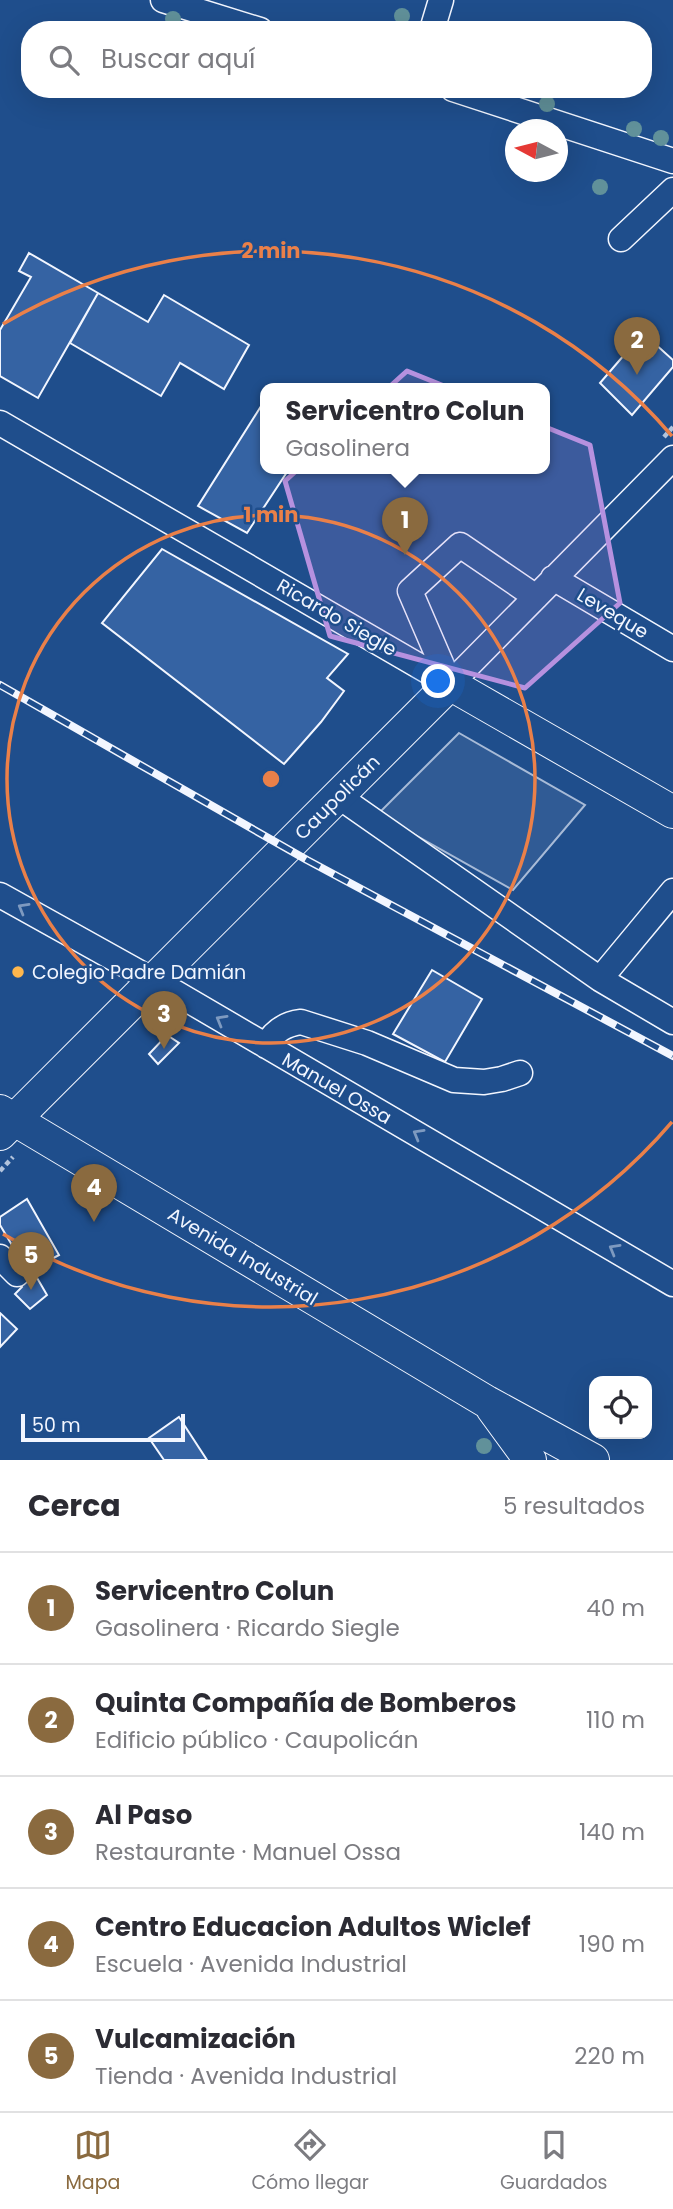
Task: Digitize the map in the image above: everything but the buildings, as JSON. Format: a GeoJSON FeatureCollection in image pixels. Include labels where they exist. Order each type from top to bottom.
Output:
{"type":"FeatureCollection","features":[{"type":"Feature","properties":{"kind":"main road","name":"Caupolicán"},"geometry":{"type":"LineString","coordinates":[[5,1121],[154,981],[450,684]]}},
{"type":"Feature","properties":{"kind":"main road","name":"Ricardo Siegle"},"geometry":{"type":"LineString","coordinates":[[450,684],[673,812]]}},
{"type":"Feature","properties":{"kind":"main road","name":"Avenida Industrial"},"geometry":{"type":"LineString","coordinates":[[5,1121],[487,1402],[593,1460]]}},
{"type":"Feature","properties":{"kind":"main road"},"geometry":{"type":"LineString","coordinates":[[487,1402],[530,1460]]}},
{"type":"Feature","properties":{"kind":"street"},"geometry":{"type":"LineString","coordinates":[[163,0],[231,21]]}},
{"type":"Feature","properties":{"kind":"street"},"geometry":{"type":"LineString","coordinates":[[435,21],[441,0]]}},
{"type":"Feature","properties":{"kind":"street"},"geometry":{"type":"LineString","coordinates":[[480,98],[673,161]]}},
{"type":"Feature","properties":{"kind":"street"},"geometry":{"type":"LineString","coordinates":[[621,240],[673,190]]}},
{"type":"Feature","properties":{"kind":"street","name":"Ricardo Siegle"},"geometry":{"type":"LineString","coordinates":[[0,423],[450,684]]}},
{"type":"Feature","properties":{"kind":"street","name":"Caupolicán"},"geometry":{"type":"LineString","coordinates":[[450,684],[673,458]]}},
{"type":"Feature","properties":{"kind":"street"},"geometry":{"type":"LineString","coordinates":[[450,684],[410,591],[460,545],[536,597]]}},
{"type":"Feature","properties":{"kind":"street","name":"Leveque"},"geometry":{"type":"LineString","coordinates":[[553,578],[673,649]]}},
{"type":"Feature","properties":{"kind":"street"},"geometry":{"type":"LineString","coordinates":[[338,796],[600,979],[673,1022]]}},
{"type":"Feature","properties":{"kind":"street"},"geometry":{"type":"LineString","coordinates":[[600,979],[673,891]]}},
{"type":"Feature","properties":{"kind":"street","name":"Manuel Ossa"},"geometry":{"type":"LineString","coordinates":[[0,895],[154,981],[673,1284]]}},
{"type":"Feature","properties":{"kind":"street"},"geometry":{"type":"LineString","coordinates":[[266,1046],[276,1031],[291,1023],[301,1022],[368,1043],[454,1080],[485,1082],[520,1073]]}},
{"type":"Feature","properties":{"kind":"highlighted area"},"geometry":{"type":"Polygon","coordinates":[[[407,371],[590,445],[620,603],[525,688],[330,636],[285,481],[407,371]]]}},
{"type":"Feature","properties":{"kind":"shaded area"},"geometry":{"type":"Polygon","coordinates":[[[459,733],[585,805],[513,890],[378,814],[459,733]]]}},
{"type":"Feature","properties":{"kind":"railway"},"geometry":{"type":"LineString","coordinates":[[0,685],[307,860],[673,1056]]}},
{"type":"Feature","properties":{"kind":"place","name":"Quinta Compañía de Bomberos"},"geometry":{"type":"Point","coordinates":[637,375]}},
{"type":"Feature","properties":{"kind":"place","name":"Servicentro Colun"},"geometry":{"type":"Point","coordinates":[405,555]}},
{"type":"Feature","properties":{"kind":"place","name":"Colegio Padre Damián"},"geometry":{"type":"Point","coordinates":[18,972]}},
{"type":"Feature","properties":{"kind":"place","name":"Al Paso"},"geometry":{"type":"Point","coordinates":[164,1049]}},
{"type":"Feature","properties":{"kind":"place","name":"Centro Educacion Adultos Wiclef"},"geometry":{"type":"Point","coordinates":[94,1222]}},
{"type":"Feature","properties":{"kind":"place","name":"Vulcamización"},"geometry":{"type":"Point","coordinates":[31,1290]}}]}
